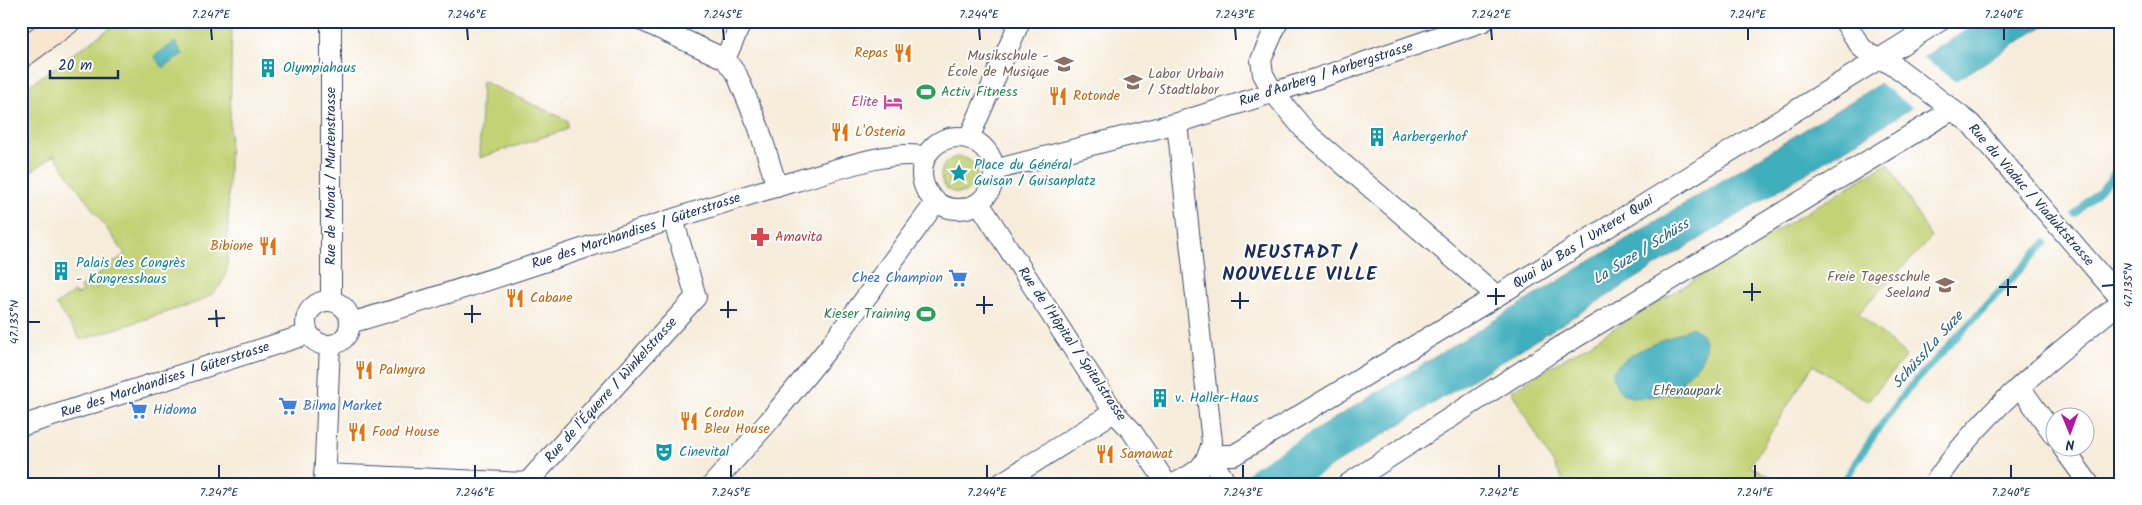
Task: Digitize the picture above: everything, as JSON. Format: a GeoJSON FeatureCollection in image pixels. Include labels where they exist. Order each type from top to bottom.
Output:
{"type":"FeatureCollection","features":[{"type":"Feature","properties":{"kind":"main road"},"geometry":{"type":"LineString","coordinates":[[21,54],[66,21]]}},
{"type":"Feature","properties":{"kind":"street","name":"Rue de Morat / Murtenstrasse"},"geometry":{"type":"LineString","coordinates":[[330,301],[331,21]]}},
{"type":"Feature","properties":{"kind":"street"},"geometry":{"type":"LineString","coordinates":[[643,21],[725,60],[737,75],[745,92],[759,128],[777,187]]}},
{"type":"Feature","properties":{"kind":"street"},"geometry":{"type":"LineString","coordinates":[[725,60],[742,21]]}},
{"type":"Feature","properties":{"kind":"street"},"geometry":{"type":"LineString","coordinates":[[969,138],[1020,21]]}},
{"type":"Feature","properties":{"kind":"street"},"geometry":{"type":"LineString","coordinates":[[1278,21],[1261,60],[1263,74],[1273,92],[1307,133],[1497,296]]}},
{"type":"Feature","properties":{"kind":"street","name":"Rue d'Aarberg / Aarbergstrasse"},"geometry":{"type":"LineString","coordinates":[[994,170],[1177,123],[1484,21]]}},
{"type":"Feature","properties":{"kind":"street","name":"Rue du Viaduc / Viaduktstrasse"},"geometry":{"type":"LineString","coordinates":[[1844,21],[1860,47],[1869,54],[1888,63],[1970,123],[2080,252],[2114,278],[2121,300]]}},
{"type":"Feature","properties":{"kind":"street","name":"Quai du Bas / Unterer Quai"},"geometry":{"type":"LineString","coordinates":[[1209,455],[1234,455],[1497,296],[1855,72],[1888,63],[1940,21]]}},
{"type":"Feature","properties":{"kind":"street"},"geometry":{"type":"LineString","coordinates":[[1348,484],[1550,353],[1920,129],[1948,107]]}},
{"type":"Feature","properties":{"kind":"street"},"geometry":{"type":"LineString","coordinates":[[1174,484],[1195,473],[1203,466],[1209,455],[1212,428],[1177,123]]}},
{"type":"Feature","properties":{"kind":"street"},"geometry":{"type":"LineString","coordinates":[[956,137],[969,138],[986,150],[994,170],[993,183],[988,194],[979,203],[957,210],[936,202],[924,186],[922,167],[925,157],[932,147],[943,140],[956,137]]}},
{"type":"Feature","properties":{"kind":"street","name":"Rue des Marchandises / Güterstrasse"},"geometry":{"type":"LineString","coordinates":[[350,323],[777,187],[894,155],[925,157]]}},
{"type":"Feature","properties":{"kind":"street"},"geometry":{"type":"LineString","coordinates":[[713,484],[831,345],[936,202]]}},
{"type":"Feature","properties":{"kind":"street","name":"Rue de l'Hôpital / Spitalstrasse"},"geometry":{"type":"LineString","coordinates":[[979,203],[1114,412],[1131,430],[1167,484]]}},
{"type":"Feature","properties":{"kind":"street","name":"Rue de l'Équerre / Winkelstrasse"},"geometry":{"type":"LineString","coordinates":[[324,479],[526,483],[696,297],[673,219]]}},
{"type":"Feature","properties":{"kind":"street"},"geometry":{"type":"LineString","coordinates":[[1934,484],[1979,428],[2020,387],[2121,300]]}},
{"type":"Feature","properties":{"kind":"street"},"geometry":{"type":"LineString","coordinates":[[330,301],[342,306],[349,317],[350,323],[346,336],[342,340],[330,345],[317,342],[308,334],[306,327],[308,313],[317,303],[330,301]]}},
{"type":"Feature","properties":{"kind":"street","name":"Rue des Marchandises / Güterstrasse"},"geometry":{"type":"LineString","coordinates":[[21,426],[308,334]]}},
{"type":"Feature","properties":{"kind":"street"},"geometry":{"type":"LineString","coordinates":[[324,479],[330,345]]}},
{"type":"Feature","properties":{"kind":"street"},"geometry":{"type":"LineString","coordinates":[[2020,387],[2044,421]]}},
{"type":"Feature","properties":{"kind":"street"},"geometry":{"type":"LineString","coordinates":[[1000,484],[1114,412]]}},
{"type":"Feature","properties":{"kind":"street"},"geometry":{"type":"LineString","coordinates":[[1209,455],[1223,478],[1224,484]]}},
{"type":"Feature","properties":{"kind":"street"},"geometry":{"type":"LineString","coordinates":[[2070,458],[2089,484]]}},
{"type":"Feature","properties":{"kind":"green space"},"geometry":{"type":"Polygon","coordinates":[[[120,21],[232,21],[227,270],[218,288],[201,301],[81,340],[56,305],[74,292],[77,295],[82,292],[80,288],[125,254],[54,155],[21,179],[21,91],[120,21]]]}},
{"type":"Feature","properties":{"kind":"green space"},"geometry":{"type":"Polygon","coordinates":[[[482,81],[567,120],[568,126],[565,130],[479,158],[482,81]]]}},
{"type":"Feature","properties":{"kind":"green space"},"geometry":{"type":"Polygon","coordinates":[[[959,157],[966,158],[972,162],[976,168],[976,182],[972,188],[966,192],[959,193],[952,192],[946,188],[942,182],[941,175],[942,168],[946,162],[952,158],[959,157]]]}},
{"type":"Feature","properties":{"kind":"green space","name":"Elfenaupark"},"geometry":{"type":"Polygon","coordinates":[[[1888,163],[1931,238],[1858,313],[1906,356],[1868,401],[1813,365],[1750,466],[1784,484],[1565,484],[1511,391],[1888,163]]]}},
{"type":"Feature","properties":{"kind":"water"},"geometry":{"type":"Polygon","coordinates":[[[1982,21],[2052,21],[1303,484],[1275,484],[1262,463],[1982,21]]]}},
{"type":"Feature","properties":{"kind":"water"},"geometry":{"type":"Polygon","coordinates":[[[175,42],[183,54],[163,68],[154,56],[175,42]]]}},
{"type":"Feature","properties":{"kind":"water"},"geometry":{"type":"Polygon","coordinates":[[[1691,327],[1704,338],[1706,345],[1701,361],[1683,379],[1684,391],[1676,394],[1638,398],[1630,397],[1618,389],[1613,371],[1621,363],[1640,350],[1691,327]]]}},
{"type":"Feature","properties":{"kind":"pier"},"geometry":{"type":"Polygon","coordinates":[[[1921,56],[1957,83],[1914,109],[1879,82],[1921,56]]]}},
{"type":"Feature","properties":{"kind":"waterway","name":"La Suze / Schüss"},"geometry":{"type":"LineString","coordinates":[[2075,214],[2109,181],[2121,163]]}},
{"type":"Feature","properties":{"kind":"waterway","name":"Schüss/La Suze"},"geometry":{"type":"LineString","coordinates":[[1842,484],[1879,428],[1908,389],[2045,243]]}},
{"type":"Feature","properties":{"kind":"waterway","name":"La Suze / Schüss"},"geometry":{"type":"LineString","coordinates":[[1265,484],[1320,450]]}},
{"type":"Feature","properties":{"kind":"place","name":"Repas"},"geometry":{"type":"Point","coordinates":[903,53]}},
{"type":"Feature","properties":{"kind":"place","name":"Musikschule - École de Musique"},"geometry":{"type":"Point","coordinates":[1064,64]}},
{"type":"Feature","properties":{"kind":"place","name":"Olympiahaus"},"geometry":{"type":"Point","coordinates":[268,68]}},
{"type":"Feature","properties":{"kind":"place","name":"Labor Urbain / Stadtlabor"},"geometry":{"type":"Point","coordinates":[1133,82]}},
{"type":"Feature","properties":{"kind":"place","name":"Activ Fitness"},"geometry":{"type":"Point","coordinates":[926,92]}},
{"type":"Feature","properties":{"kind":"place","name":"Rotonde"},"geometry":{"type":"Point","coordinates":[1058,96]}},
{"type":"Feature","properties":{"kind":"place","name":"Elite"},"geometry":{"type":"Point","coordinates":[893,102]}},
{"type":"Feature","properties":{"kind":"place","name":"L'Osteria"},"geometry":{"type":"Point","coordinates":[840,132]}},
{"type":"Feature","properties":{"kind":"place","name":"Aarbergerhof"},"geometry":{"type":"Point","coordinates":[1377,137]}},
{"type":"Feature","properties":{"kind":"place","name":"Place du Général Guisan / Guisanplatz"},"geometry":{"type":"Point","coordinates":[959,173]}},
{"type":"Feature","properties":{"kind":"place","name":"Amavita"},"geometry":{"type":"Point","coordinates":[760,237]}},
{"type":"Feature","properties":{"kind":"place","name":"Bibione"},"geometry":{"type":"Point","coordinates":[268,246]}},
{"type":"Feature","properties":{"kind":"place","name":"Palais des Congrès - Kongresshaus"},"geometry":{"type":"Point","coordinates":[61,271]}},
{"type":"Feature","properties":{"kind":"place","name":"Chez Champion"},"geometry":{"type":"Point","coordinates":[958,278]}},
{"type":"Feature","properties":{"kind":"place","name":"Freie Tagesschule Seeland"},"geometry":{"type":"Point","coordinates":[1945,285]}},
{"type":"Feature","properties":{"kind":"place","name":"Cabane"},"geometry":{"type":"Point","coordinates":[515,298]}},
{"type":"Feature","properties":{"kind":"place","name":"Kieser Training"},"geometry":{"type":"Point","coordinates":[926,314]}},
{"type":"Feature","properties":{"kind":"place","name":"Palmyra"},"geometry":{"type":"Point","coordinates":[364,370]}},
{"type":"Feature","properties":{"kind":"place","name":"v. Haller-Haus"},"geometry":{"type":"Point","coordinates":[1160,398]}},
{"type":"Feature","properties":{"kind":"place","name":"Bilma Market"},"geometry":{"type":"Point","coordinates":[288,406]}},
{"type":"Feature","properties":{"kind":"place","name":"Hidoma"},"geometry":{"type":"Point","coordinates":[138,410]}},
{"type":"Feature","properties":{"kind":"place","name":"Cordon Bleu House"},"geometry":{"type":"Point","coordinates":[689,421]}},
{"type":"Feature","properties":{"kind":"place","name":"Food House"},"geometry":{"type":"Point","coordinates":[357,432]}},
{"type":"Feature","properties":{"kind":"place","name":"Cinevital"},"geometry":{"type":"Point","coordinates":[664,452]}},
{"type":"Feature","properties":{"kind":"place","name":"Samawat"},"geometry":{"type":"Point","coordinates":[1105,454]}},
{"type":"Feature","properties":{"kind":"district","name":"NEUSTADT / NOUVELLE VILLE"},"geometry":{"type":"Point","coordinates":[1300,264]}}]}
